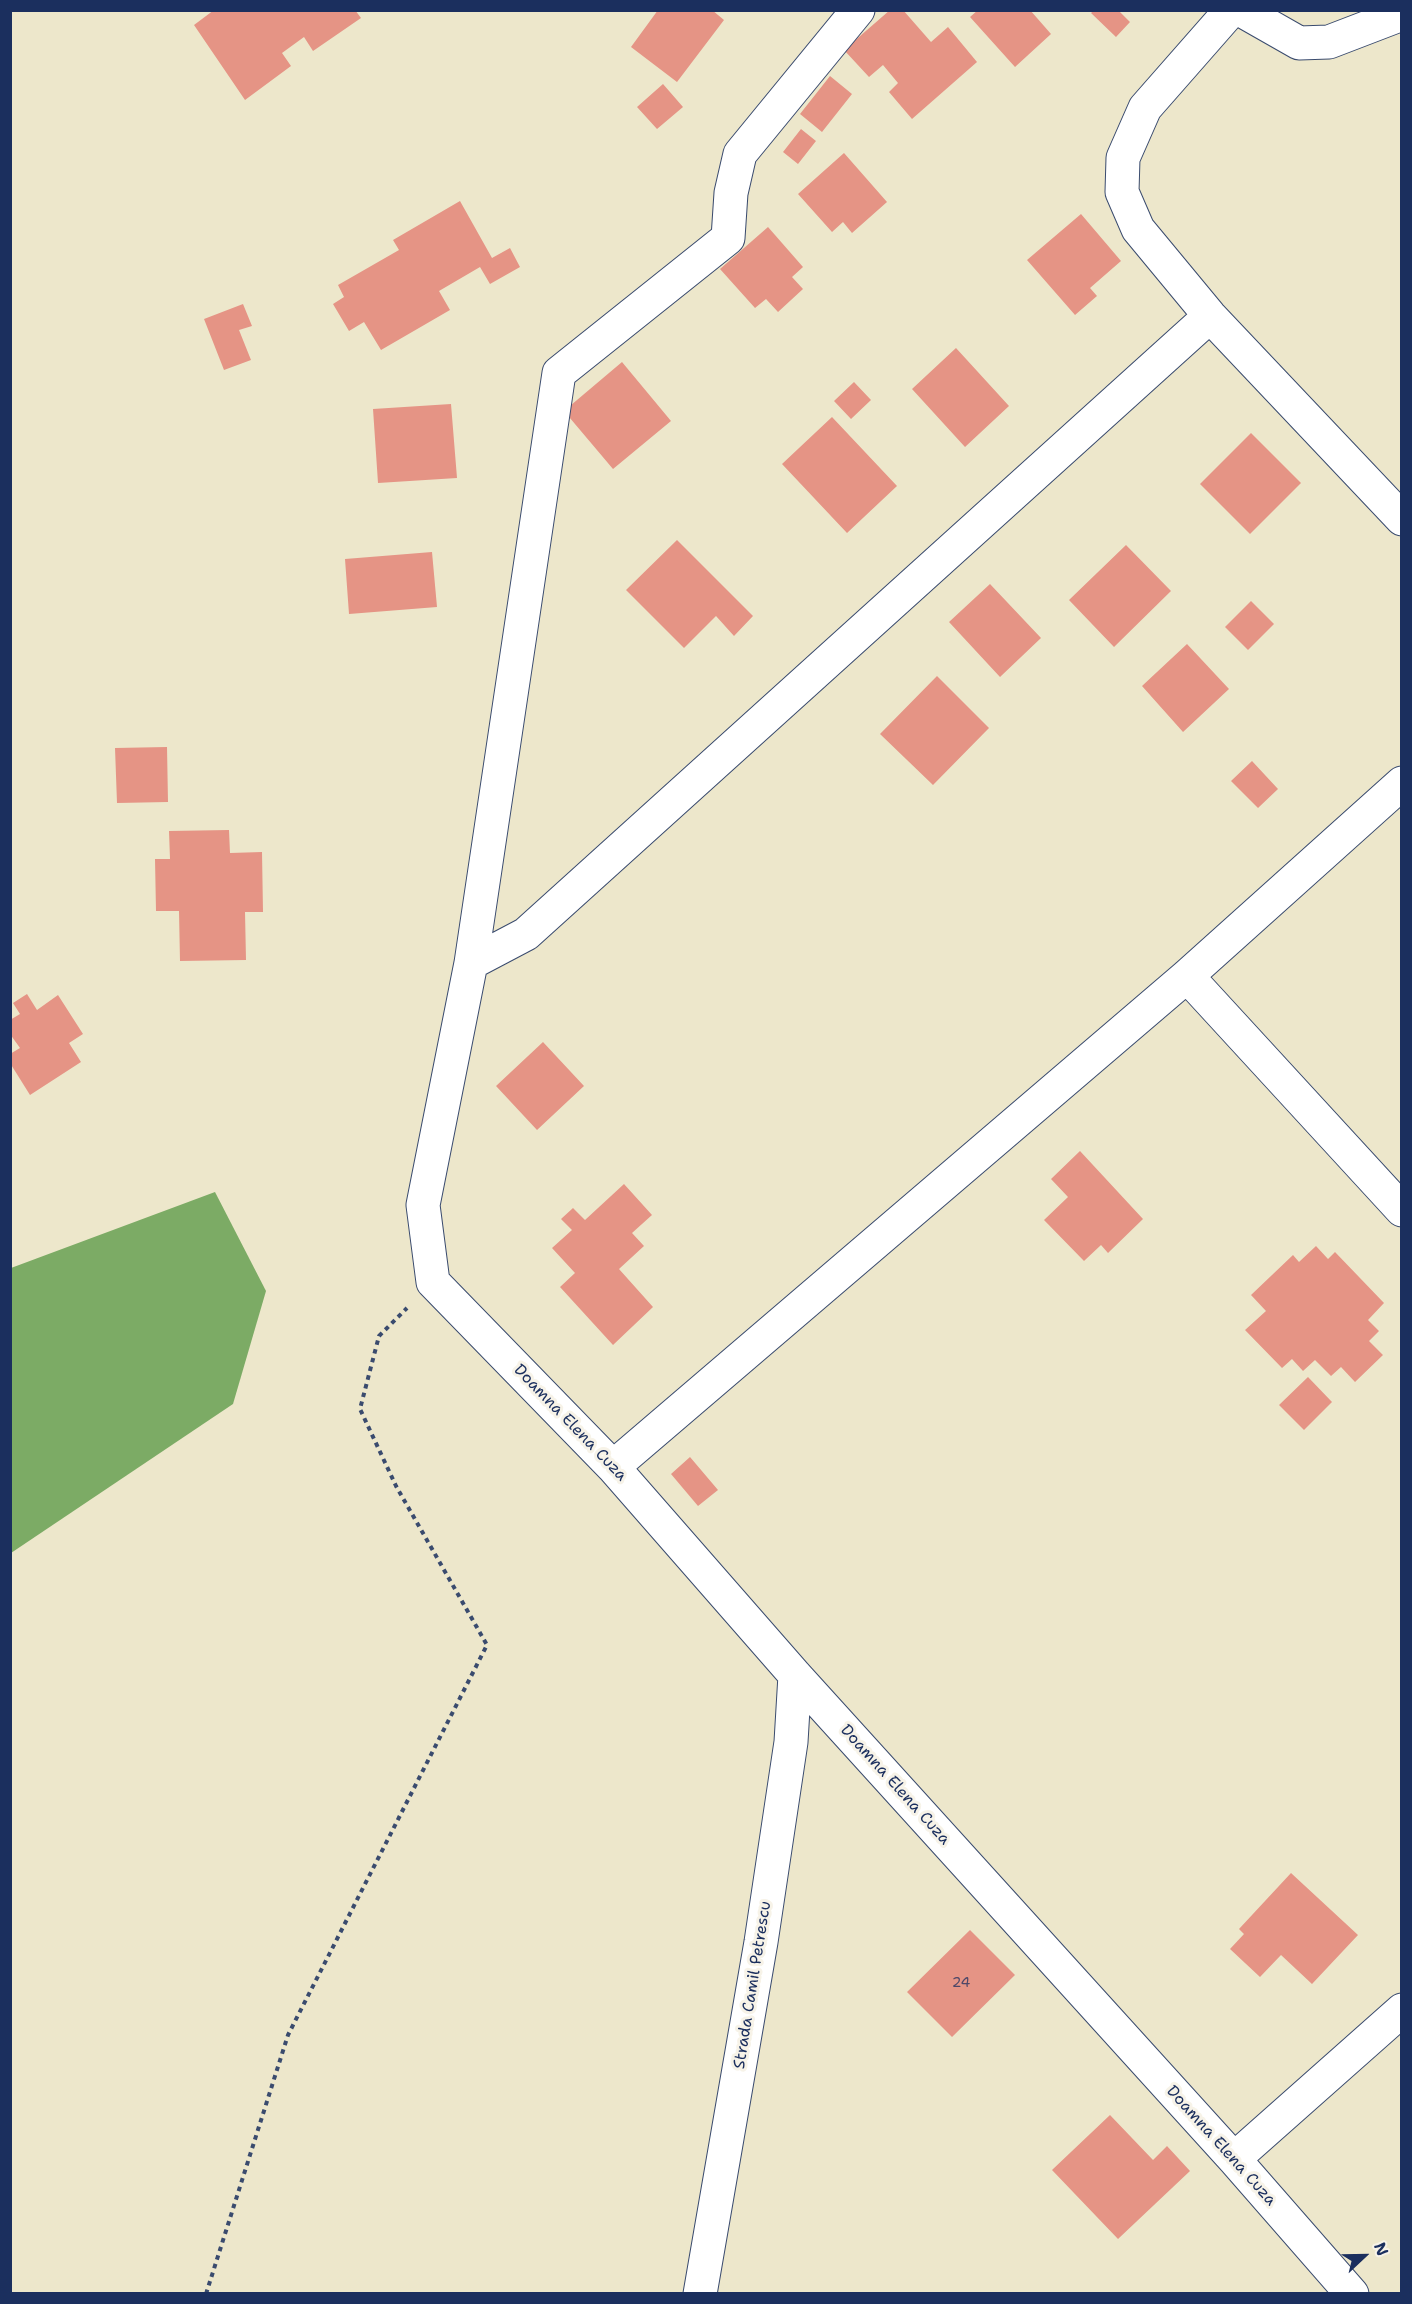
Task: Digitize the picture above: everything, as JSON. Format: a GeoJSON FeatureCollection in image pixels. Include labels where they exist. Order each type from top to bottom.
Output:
{"type":"FeatureCollection","features":[{"type":"Feature","properties":{"kind":"street"},"geometry":{"type":"LineString","coordinates":[[433,1282],[423,1205],[471,963],[559,374],[728,238],[731,193],[740,154],[858,10]]}},
{"type":"Feature","properties":{"kind":"street"},"geometry":{"type":"LineString","coordinates":[[1231,10],[1145,108],[1123,158],[1122,192],[1138,229],[1209,316],[1401,519]]}},
{"type":"Feature","properties":{"kind":"street"},"geometry":{"type":"LineString","coordinates":[[1241,10],[1299,43],[1329,42],[1401,14]]}},
{"type":"Feature","properties":{"kind":"street"},"geometry":{"type":"LineString","coordinates":[[471,963],[526,934],[1209,316]]}},
{"type":"Feature","properties":{"kind":"street"},"geometry":{"type":"LineString","coordinates":[[614,1467],[1187,976],[1401,783]]}},
{"type":"Feature","properties":{"kind":"street"},"geometry":{"type":"LineString","coordinates":[[1187,976],[1401,1210]]}},
{"type":"Feature","properties":{"kind":"street","name":"Doamna Elena Cuza"},"geometry":{"type":"LineString","coordinates":[[433,1282],[614,1467],[795,1675],[1234,2159],[1352,2294]]}},
{"type":"Feature","properties":{"kind":"street","name":"Strada Camil Petrescu"},"geometry":{"type":"LineString","coordinates":[[700,2294],[765,1918],[790,1742],[795,1675]]}},
{"type":"Feature","properties":{"kind":"street"},"geometry":{"type":"LineString","coordinates":[[1234,2159],[1401,2010]]}},
{"type":"Feature","properties":{"kind":"path"},"geometry":{"type":"LineString","coordinates":[[206,2294],[288,2035],[487,1645],[396,1486],[360,1409],[379,1336],[433,1282]]}},
{"type":"Feature","properties":{"kind":"green space"},"geometry":{"type":"Polygon","coordinates":[[[215,1192],[266,1291],[233,1404],[11,1553],[11,1268],[215,1192]]]}},
{"type":"Feature","properties":{"kind":"building"},"geometry":{"type":"Polygon","coordinates":[[[214,10],[355,10],[361,18],[313,51],[304,37],[282,53],[291,66],[245,100],[194,25],[214,10]]]}},
{"type":"Feature","properties":{"kind":"building"},"geometry":{"type":"Polygon","coordinates":[[[658,10],[712,10],[724,20],[677,82],[631,47],[658,10]]]}},
{"type":"Feature","properties":{"kind":"building"},"geometry":{"type":"Polygon","coordinates":[[[890,10],[903,10],[931,42],[948,27],[977,62],[912,119],[889,92],[898,83],[883,65],[869,77],[844,50],[890,10]]]}},
{"type":"Feature","properties":{"kind":"building"},"geometry":{"type":"Polygon","coordinates":[[[978,10],[1030,10],[1051,34],[1015,67],[970,17],[978,10]]]}},
{"type":"Feature","properties":{"kind":"building"},"geometry":{"type":"Polygon","coordinates":[[[1094,10],[1118,10],[1130,22],[1116,37],[1091,13],[1094,10]]]}},
{"type":"Feature","properties":{"kind":"building"},"geometry":{"type":"Polygon","coordinates":[[[830,76],[852,94],[822,132],[800,114],[830,76]]]}},
{"type":"Feature","properties":{"kind":"building"},"geometry":{"type":"Polygon","coordinates":[[[663,84],[683,107],[657,129],[637,107],[663,84]]]}},
{"type":"Feature","properties":{"kind":"building"},"geometry":{"type":"Polygon","coordinates":[[[801,129],[816,141],[798,164],[783,152],[801,129]]]}},
{"type":"Feature","properties":{"kind":"building"},"geometry":{"type":"Polygon","coordinates":[[[844,153],[887,202],[852,233],[843,222],[832,232],[798,194],[844,153]]]}},
{"type":"Feature","properties":{"kind":"building"},"geometry":{"type":"Polygon","coordinates":[[[460,201],[492,258],[510,248],[520,267],[490,284],[480,267],[439,291],[450,310],[381,350],[364,322],[349,331],[333,304],[344,297],[338,285],[399,250],[393,240],[460,201]]]}},
{"type":"Feature","properties":{"kind":"building"},"geometry":{"type":"Polygon","coordinates":[[[1081,214],[1121,261],[1090,288],[1097,296],[1075,315],[1027,260],[1081,214]]]}},
{"type":"Feature","properties":{"kind":"building"},"geometry":{"type":"Polygon","coordinates":[[[768,227],[803,267],[792,277],[803,289],[778,312],[766,299],[755,308],[720,269],[768,227]]]}},
{"type":"Feature","properties":{"kind":"building"},"geometry":{"type":"Polygon","coordinates":[[[243,304],[252,326],[239,330],[251,360],[224,370],[204,319],[243,304]]]}},
{"type":"Feature","properties":{"kind":"building"},"geometry":{"type":"Polygon","coordinates":[[[956,348],[1009,406],[965,447],[912,389],[956,348]]]}},
{"type":"Feature","properties":{"kind":"building"},"geometry":{"type":"Polygon","coordinates":[[[622,362],[671,421],[613,469],[564,411],[622,362]]]}},
{"type":"Feature","properties":{"kind":"building"},"geometry":{"type":"Polygon","coordinates":[[[854,382],[871,400],[851,419],[834,401],[854,382]]]}},
{"type":"Feature","properties":{"kind":"building"},"geometry":{"type":"Polygon","coordinates":[[[451,404],[457,478],[378,483],[373,409],[451,404]]]}},
{"type":"Feature","properties":{"kind":"building"},"geometry":{"type":"Polygon","coordinates":[[[832,417],[897,486],[847,533],[782,464],[832,417]]]}},
{"type":"Feature","properties":{"kind":"building"},"geometry":{"type":"Polygon","coordinates":[[[1251,433],[1301,483],[1250,534],[1200,484],[1251,433]]]}},
{"type":"Feature","properties":{"kind":"building"},"geometry":{"type":"Polygon","coordinates":[[[677,540],[753,616],[734,636],[716,616],[684,648],[626,590],[677,540]]]}},
{"type":"Feature","properties":{"kind":"building"},"geometry":{"type":"Polygon","coordinates":[[[1126,545],[1171,591],[1114,647],[1069,600],[1126,545]]]}},
{"type":"Feature","properties":{"kind":"building"},"geometry":{"type":"Polygon","coordinates":[[[432,552],[437,607],[349,614],[345,559],[432,552]]]}},
{"type":"Feature","properties":{"kind":"building"},"geometry":{"type":"Polygon","coordinates":[[[990,584],[1041,638],[1000,677],[949,622],[990,584]]]}},
{"type":"Feature","properties":{"kind":"building"},"geometry":{"type":"Polygon","coordinates":[[[1251,601],[1274,624],[1248,650],[1225,627],[1251,601]]]}},
{"type":"Feature","properties":{"kind":"building"},"geometry":{"type":"Polygon","coordinates":[[[1187,644],[1229,689],[1183,732],[1142,686],[1187,644]]]}},
{"type":"Feature","properties":{"kind":"building"},"geometry":{"type":"Polygon","coordinates":[[[937,676],[989,728],[933,785],[880,734],[937,676]]]}},
{"type":"Feature","properties":{"kind":"building"},"geometry":{"type":"Polygon","coordinates":[[[167,747],[168,802],[117,803],[115,748],[167,747]]]}},
{"type":"Feature","properties":{"kind":"building"},"geometry":{"type":"Polygon","coordinates":[[[1252,761],[1278,789],[1258,808],[1231,781],[1252,761]]]}},
{"type":"Feature","properties":{"kind":"building"},"geometry":{"type":"Polygon","coordinates":[[[229,830],[230,853],[262,852],[263,912],[245,912],[246,960],[180,961],[179,911],[156,911],[155,859],[170,859],[169,831],[229,830]]]}},
{"type":"Feature","properties":{"kind":"building"},"geometry":{"type":"Polygon","coordinates":[[[27,994],[37,1010],[58,995],[83,1034],[69,1043],[81,1062],[30,1095],[10,1063],[10,1054],[20,1048],[10,1034],[10,1020],[20,1014],[13,1003],[27,994]]]}},
{"type":"Feature","properties":{"kind":"building"},"geometry":{"type":"Polygon","coordinates":[[[543,1042],[584,1086],[537,1130],[496,1086],[543,1042]]]}},
{"type":"Feature","properties":{"kind":"building"},"geometry":{"type":"Polygon","coordinates":[[[1080,1151],[1143,1219],[1108,1253],[1101,1245],[1084,1261],[1044,1220],[1068,1197],[1051,1179],[1080,1151]]]}},
{"type":"Feature","properties":{"kind":"building"},"geometry":{"type":"Polygon","coordinates":[[[624,1184],[652,1215],[632,1233],[644,1246],[619,1269],[653,1307],[613,1345],[560,1287],[575,1273],[552,1248],[572,1230],[561,1219],[573,1208],[585,1220],[624,1184]]]}},
{"type":"Feature","properties":{"kind":"building"},"geometry":{"type":"Polygon","coordinates":[[[1316,1246],[1328,1259],[1335,1252],[1384,1303],[1368,1320],[1379,1331],[1369,1341],[1383,1355],[1355,1382],[1341,1367],[1331,1376],[1315,1360],[1303,1371],[1292,1359],[1282,1368],[1245,1330],[1266,1311],[1251,1295],[1293,1255],[1299,1262],[1316,1246]]]}},
{"type":"Feature","properties":{"kind":"building"},"geometry":{"type":"Polygon","coordinates":[[[1308,1377],[1332,1402],[1304,1430],[1279,1405],[1308,1377]]]}},
{"type":"Feature","properties":{"kind":"building"},"geometry":{"type":"Polygon","coordinates":[[[690,1457],[718,1490],[698,1506],[671,1474],[690,1457]]]}},
{"type":"Feature","properties":{"kind":"building"},"geometry":{"type":"Polygon","coordinates":[[[1291,1873],[1358,1935],[1312,1984],[1281,1955],[1260,1977],[1230,1949],[1244,1934],[1239,1929],[1291,1873]]]}},
{"type":"Feature","properties":{"kind":"building"},"geometry":{"type":"Polygon","coordinates":[[[970,1930],[1015,1975],[952,2037],[907,1992],[970,1930]]]}},
{"type":"Feature","properties":{"kind":"building"},"geometry":{"type":"Polygon","coordinates":[[[1110,2115],[1153,2160],[1167,2146],[1190,2171],[1118,2239],[1052,2170],[1110,2115]]]}}]}
